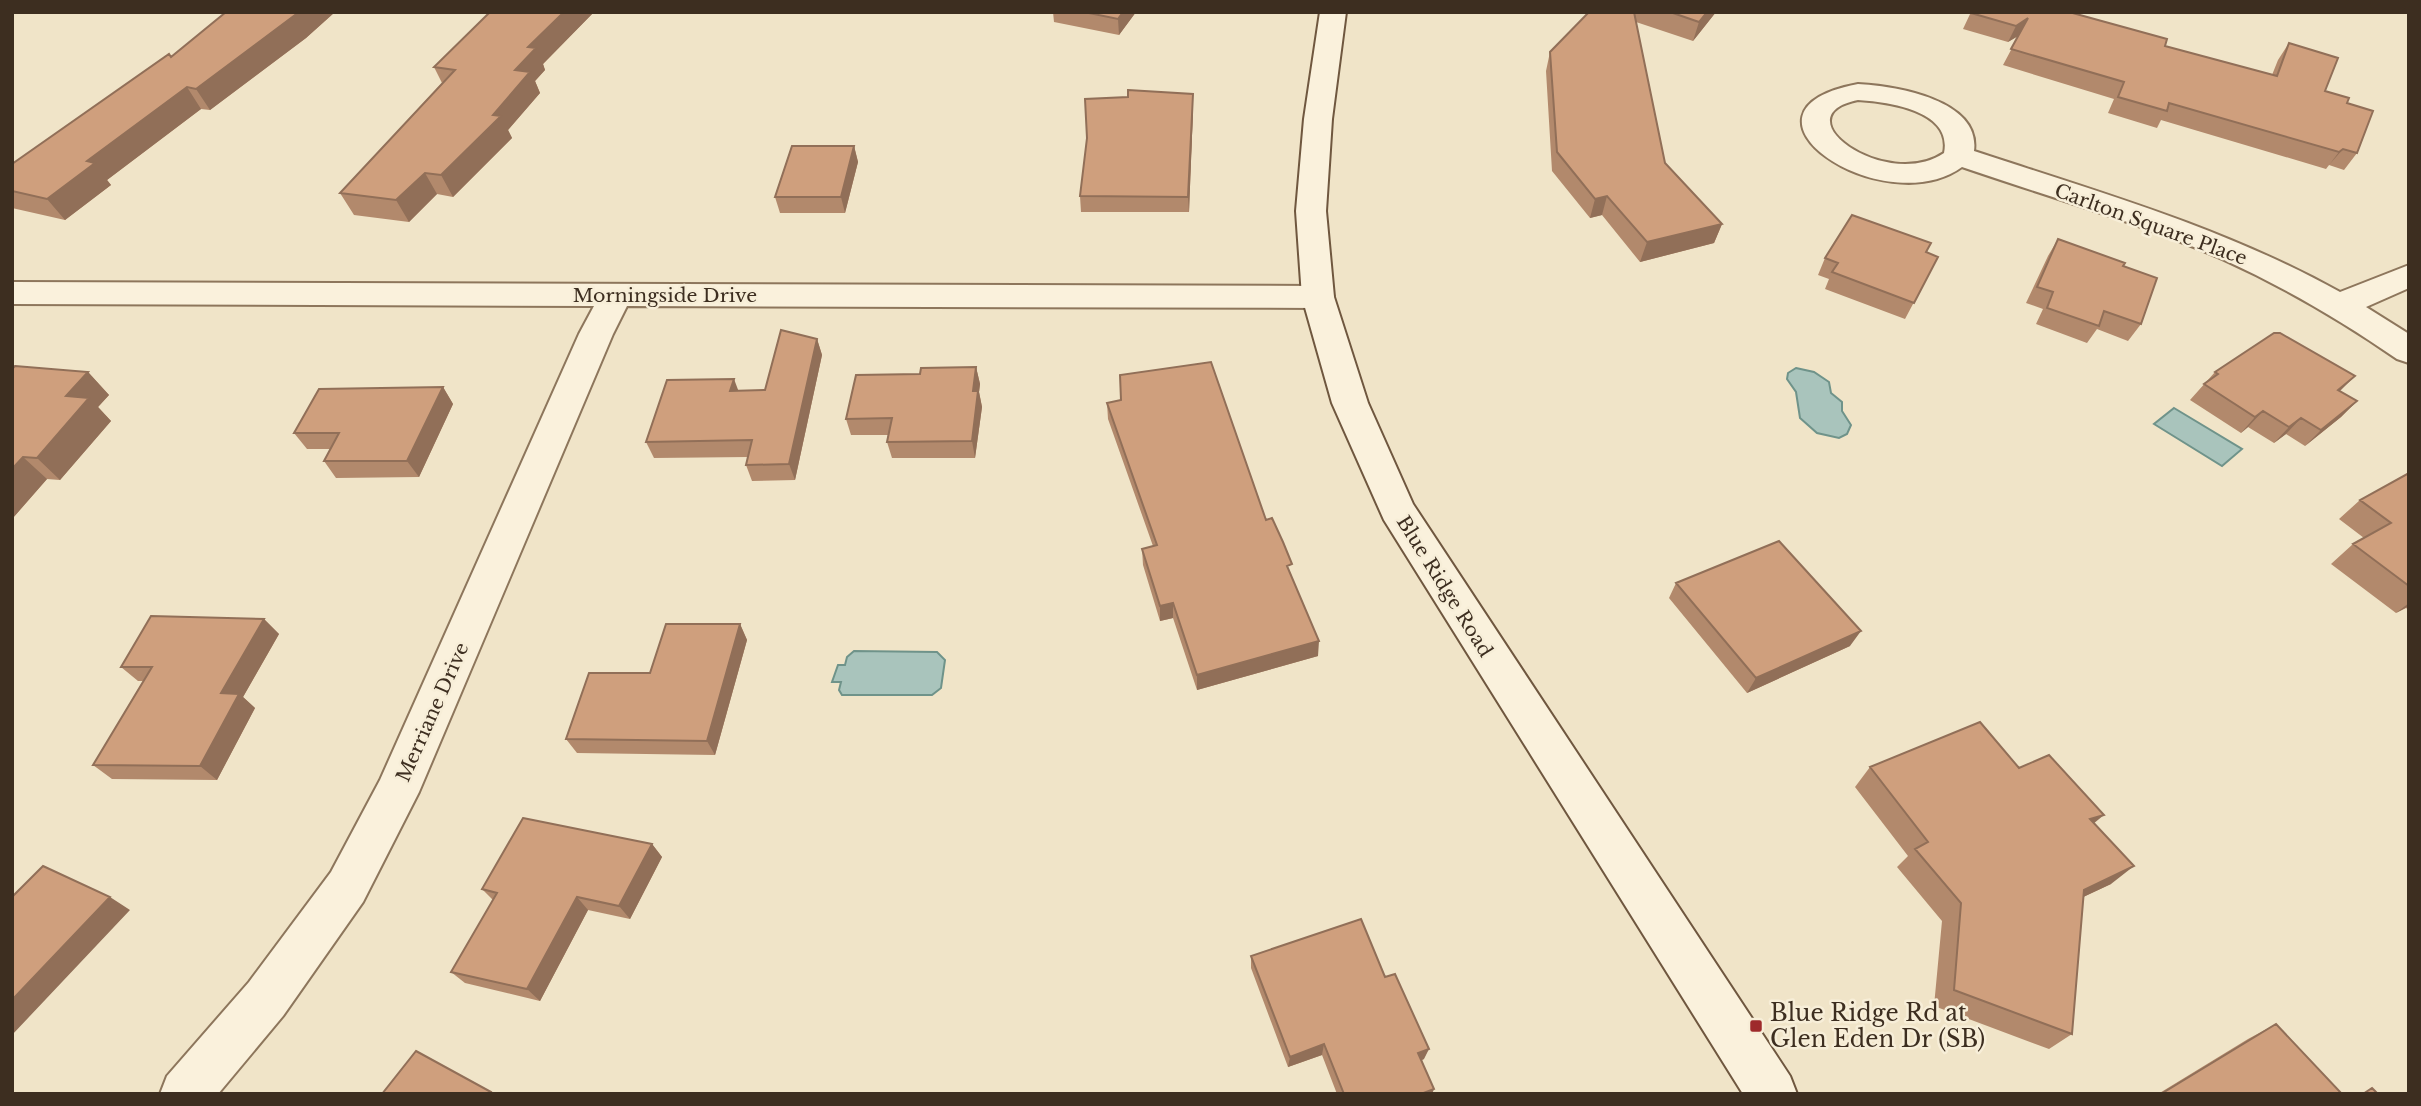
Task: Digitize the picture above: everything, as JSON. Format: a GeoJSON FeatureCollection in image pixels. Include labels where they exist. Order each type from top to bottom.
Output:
{"type":"FeatureCollection","features":[{"type":"Feature","properties":{"kind":"street","name":"Blue Ridge Road"},"geometry":{"type":"LineString","coordinates":[[1333,12],[1318,119],[1311,211],[1318,298],[1350,404],[1397,510],[1772,1094]]}},
{"type":"Feature","properties":{"kind":"street","name":"Carlton Square Place"},"geometry":{"type":"LineString","coordinates":[[1958,156],[2207,241],[2269,268],[2338,306],[2409,351]]}},
{"type":"Feature","properties":{"kind":"street"},"geometry":{"type":"LineString","coordinates":[[2338,306],[2409,276]]}},
{"type":"Feature","properties":{"kind":"street","name":"Morningside Drive"},"geometry":{"type":"LineString","coordinates":[[12,293],[1318,298]]}},
{"type":"Feature","properties":{"kind":"street","name":"Merriane Drive"},"geometry":{"type":"LineString","coordinates":[[186,1094],[266,999],[347,887],[397,792],[596,334],[617,294]]}},
{"type":"Feature","properties":{"kind":"water"},"geometry":{"type":"Polygon","coordinates":[[[1796,368],[1814,372],[1829,382],[1831,393],[1842,402],[1842,411],[1851,425],[1847,434],[1839,438],[1817,433],[1800,418],[1796,392],[1787,379],[1788,373],[1796,368]]]}},
{"type":"Feature","properties":{"kind":"water"},"geometry":{"type":"Polygon","coordinates":[[[2174,408],[2242,449],[2222,466],[2154,424],[2174,408]]]}},
{"type":"Feature","properties":{"kind":"water"},"geometry":{"type":"Polygon","coordinates":[[[854,651],[937,652],[945,660],[941,688],[932,695],[842,695],[839,690],[841,682],[832,682],[838,665],[845,665],[847,657],[854,651]]]}},
{"type":"Feature","properties":{"kind":"building"},"geometry":{"type":"Polygon","coordinates":[[[226,12],[299,12],[196,89],[187,87],[87,161],[95,163],[47,199],[12,191],[12,164],[169,54],[171,57],[226,12]]]}},
{"type":"Feature","properties":{"kind":"building"},"geometry":{"type":"Polygon","coordinates":[[[490,12],[564,12],[528,47],[536,48],[515,70],[530,72],[493,115],[501,116],[441,175],[425,173],[396,200],[340,193],[455,70],[434,67],[490,12]]]}},
{"type":"Feature","properties":{"kind":"building"},"geometry":{"type":"Polygon","coordinates":[[[1084,12],[1123,12],[1118,19],[1084,12]]]}},
{"type":"Feature","properties":{"kind":"building"},"geometry":{"type":"Polygon","coordinates":[[[1589,12],[1634,12],[1665,163],[1722,224],[1647,242],[1607,196],[1595,199],[1557,152],[1550,52],[1589,12]]]}},
{"type":"Feature","properties":{"kind":"building"},"geometry":{"type":"Polygon","coordinates":[[[1670,12],[1707,12],[1699,22],[1670,12]]]}},
{"type":"Feature","properties":{"kind":"building"},"geometry":{"type":"Polygon","coordinates":[[[2069,12],[2167,39],[2165,46],[2277,76],[2289,43],[2338,58],[2325,91],[2349,98],[2347,103],[2373,111],[2357,153],[2343,149],[2339,152],[2169,103],[2167,111],[2118,97],[2124,82],[2011,49],[2028,18],[2016,26],[1971,13],[2069,12]]]}},
{"type":"Feature","properties":{"kind":"building"},"geometry":{"type":"Polygon","coordinates":[[[1128,90],[1193,94],[1188,197],[1080,196],[1087,138],[1085,99],[1128,97],[1128,90]]]}},
{"type":"Feature","properties":{"kind":"building"},"geometry":{"type":"Polygon","coordinates":[[[792,146],[854,146],[841,197],[775,197],[792,146]]]}},
{"type":"Feature","properties":{"kind":"building"},"geometry":{"type":"Polygon","coordinates":[[[1852,215],[1931,243],[1926,252],[1938,257],[1914,303],[1832,272],[1838,263],[1825,258],[1852,215]]]}},
{"type":"Feature","properties":{"kind":"building"},"geometry":{"type":"Polygon","coordinates":[[[2058,239],[2125,263],[2123,266],[2157,278],[2141,324],[2104,311],[2099,326],[2047,308],[2053,292],[2037,287],[2058,239]]]}},
{"type":"Feature","properties":{"kind":"building"},"geometry":{"type":"Polygon","coordinates":[[[781,330],[817,339],[789,464],[746,465],[752,440],[646,442],[667,380],[734,379],[730,391],[765,390],[781,330]]]}},
{"type":"Feature","properties":{"kind":"building"},"geometry":{"type":"Polygon","coordinates":[[[2274,333],[2280,333],[2355,376],[2338,390],[2357,401],[2321,430],[2301,418],[2289,427],[2263,411],[2255,417],[2204,384],[2218,374],[2215,372],[2274,333]]]}},
{"type":"Feature","properties":{"kind":"building"},"geometry":{"type":"Polygon","coordinates":[[[1211,362],[1266,520],[1272,518],[1283,542],[1292,564],[1287,566],[1319,641],[1197,675],[1173,603],[1160,606],[1142,549],[1157,545],[1107,403],[1121,400],[1120,375],[1211,362]]]}},
{"type":"Feature","properties":{"kind":"building"},"geometry":{"type":"Polygon","coordinates":[[[15,366],[88,372],[66,396],[89,398],[37,458],[23,457],[12,469],[12,369],[15,366]]]}},
{"type":"Feature","properties":{"kind":"building"},"geometry":{"type":"Polygon","coordinates":[[[976,367],[973,391],[978,391],[972,441],[887,442],[892,418],[846,419],[856,375],[920,374],[921,368],[976,367]]]}},
{"type":"Feature","properties":{"kind":"building"},"geometry":{"type":"Polygon","coordinates":[[[443,387],[407,461],[324,461],[339,433],[294,433],[319,389],[443,387]]]}},
{"type":"Feature","properties":{"kind":"building"},"geometry":{"type":"Polygon","coordinates":[[[2409,473],[2409,586],[2353,544],[2391,523],[2360,500],[2409,473]]]}},
{"type":"Feature","properties":{"kind":"building"},"geometry":{"type":"Polygon","coordinates":[[[1779,541],[1861,631],[1756,678],[1676,583],[1779,541]]]}},
{"type":"Feature","properties":{"kind":"building"},"geometry":{"type":"Polygon","coordinates":[[[151,616],[264,619],[221,693],[239,694],[200,766],[93,765],[152,667],[121,667],[151,616]]]}},
{"type":"Feature","properties":{"kind":"building"},"geometry":{"type":"Polygon","coordinates":[[[666,624],[740,624],[707,741],[566,739],[589,673],[650,673],[666,624]]]}},
{"type":"Feature","properties":{"kind":"building"},"geometry":{"type":"Polygon","coordinates":[[[1980,722],[2019,768],[2049,755],[2104,815],[2090,819],[2134,866],[2084,890],[2072,1034],[1954,990],[1961,903],[1915,849],[1928,842],[1870,767],[1980,722]]]}},
{"type":"Feature","properties":{"kind":"building"},"geometry":{"type":"Polygon","coordinates":[[[523,818],[652,844],[619,906],[577,897],[527,989],[451,972],[497,893],[482,889],[523,818]]]}},
{"type":"Feature","properties":{"kind":"building"},"geometry":{"type":"Polygon","coordinates":[[[43,866],[110,897],[12,1000],[12,897],[43,866]]]}},
{"type":"Feature","properties":{"kind":"building"},"geometry":{"type":"Polygon","coordinates":[[[1361,919],[1385,977],[1395,974],[1429,1049],[1418,1053],[1434,1089],[1421,1094],[1344,1094],[1324,1044],[1290,1057],[1251,956],[1361,919]]]}},
{"type":"Feature","properties":{"kind":"building"},"geometry":{"type":"Polygon","coordinates":[[[2276,1024],[2342,1094],[2161,1094],[2276,1024]]]}},
{"type":"Feature","properties":{"kind":"building"},"geometry":{"type":"Polygon","coordinates":[[[416,1051],[491,1092],[490,1094],[382,1094],[416,1051]]]}},
{"type":"Feature","properties":{"kind":"building"},"geometry":{"type":"Polygon","coordinates":[[[2372,1088],[2378,1094],[2363,1094],[2372,1088]]]}},
{"type":"Feature","properties":{"kind":"place","name":"Blue Ridge Rd at Glen Eden Dr (SB)"},"geometry":{"type":"Point","coordinates":[1756,1026]}}]}
